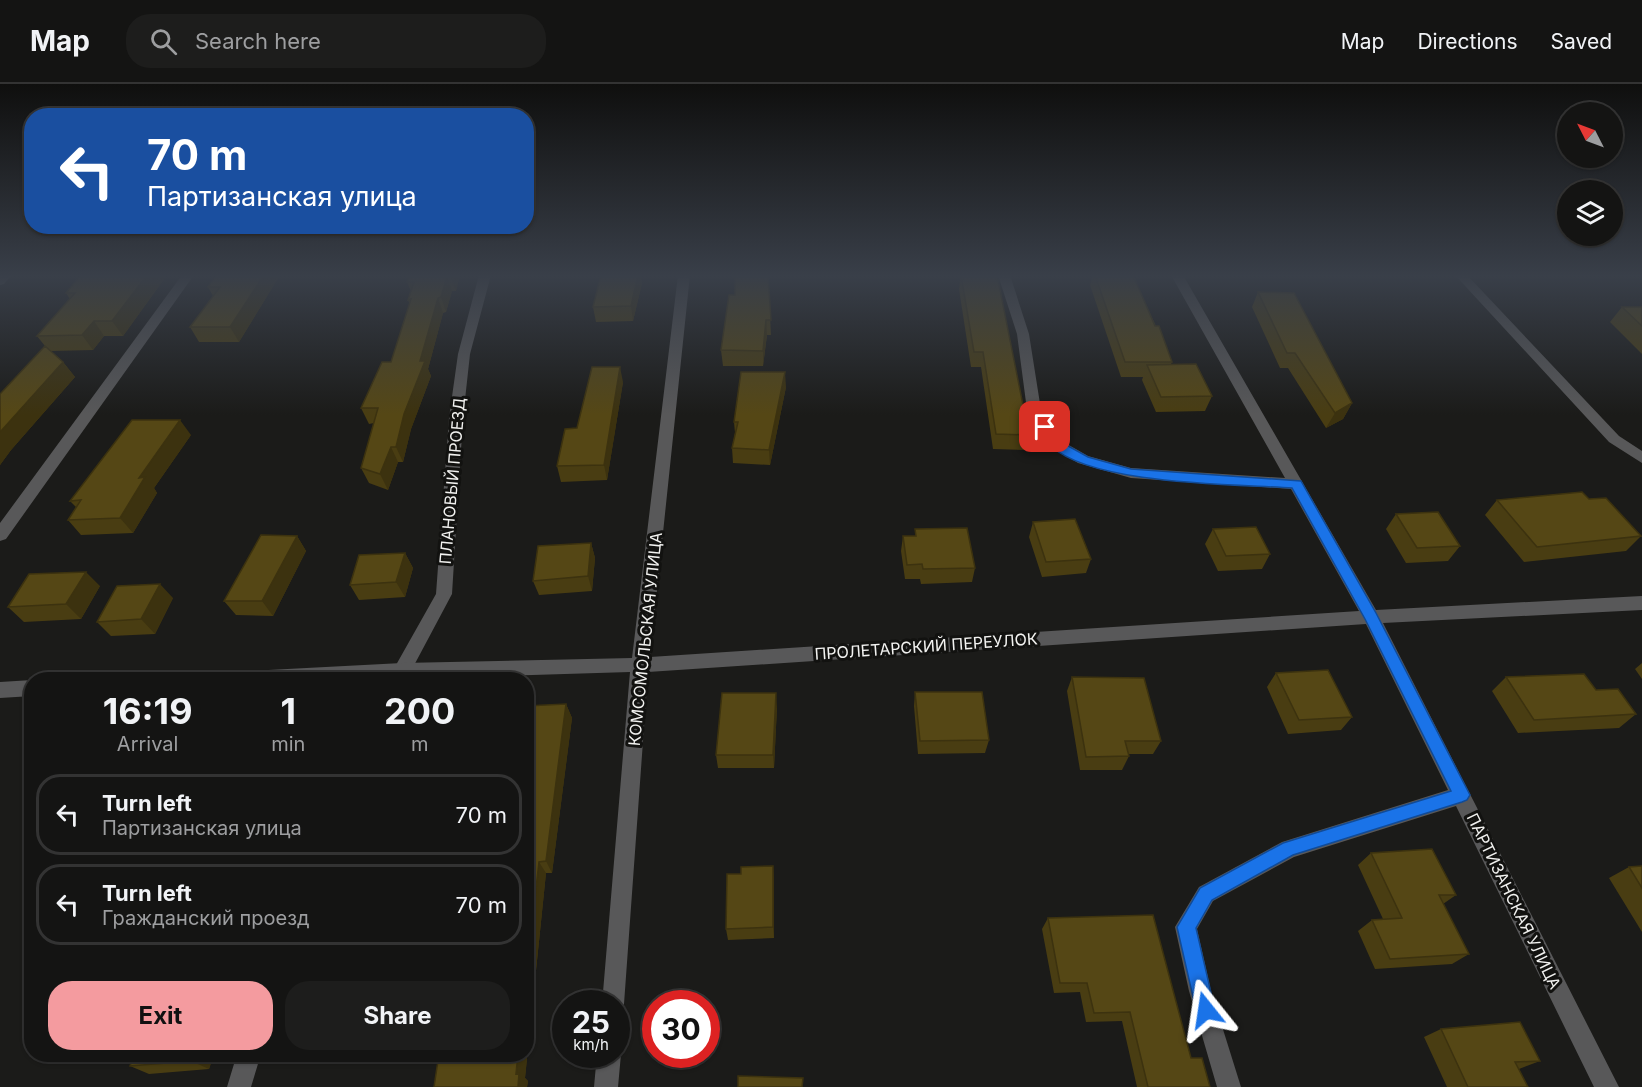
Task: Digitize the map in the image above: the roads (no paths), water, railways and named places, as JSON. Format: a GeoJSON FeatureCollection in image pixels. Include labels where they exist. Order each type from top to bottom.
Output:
{"type":"FeatureCollection","features":[{"type":"Feature","properties":{"kind":"street"},"geometry":{"type":"LineString","coordinates":[[0,534],[153,322]]}},
{"type":"Feature","properties":{"kind":"street","name":"ПЛАНОВЫЙ ПРОЕЗД"},"geometry":{"type":"LineString","coordinates":[[403,672],[444,594],[456,418],[464,354],[472,322]]}},
{"type":"Feature","properties":{"kind":"street","name":"КОМСОМОЛЬСКАЯ УЛИЦА"},"geometry":{"type":"LineString","coordinates":[[614,990],[640,665],[679,322]]}},
{"type":"Feature","properties":{"kind":"street"},"geometry":{"type":"LineString","coordinates":[[1019,322],[1034,410],[1055,443],[1083,459],[1131,473],[1296,484]]}},
{"type":"Feature","properties":{"kind":"street","name":"ПАРТИЗАНСКАЯ УЛИЦА"},"geometry":{"type":"LineString","coordinates":[[1204,322],[1371,617],[1607,1087]]}},
{"type":"Feature","properties":{"kind":"street"},"geometry":{"type":"LineString","coordinates":[[1505,322],[1614,439],[1642,458]]}},
{"type":"Feature","properties":{"kind":"street","name":"ПРОЛЕТАРСКИЙ ПЕРЕУЛОК"},"geometry":{"type":"LineString","coordinates":[[473,672],[640,665],[1371,617],[1642,603]]}},
{"type":"Feature","properties":{"kind":"street"},"geometry":{"type":"LineString","coordinates":[[0,690],[24,688]]}},
{"type":"Feature","properties":{"kind":"street"},"geometry":{"type":"LineString","coordinates":[[1229,1087],[1200,991],[1186,927],[1206,894],[1289,849],[1462,795]]}},
{"type":"Feature","properties":{"kind":"street"},"geometry":{"type":"LineString","coordinates":[[239,1087],[247,1062]]}},
{"type":"Feature","properties":{"kind":"street"},"geometry":{"type":"LineString","coordinates":[[606,1087],[608,1068]]}}]}
